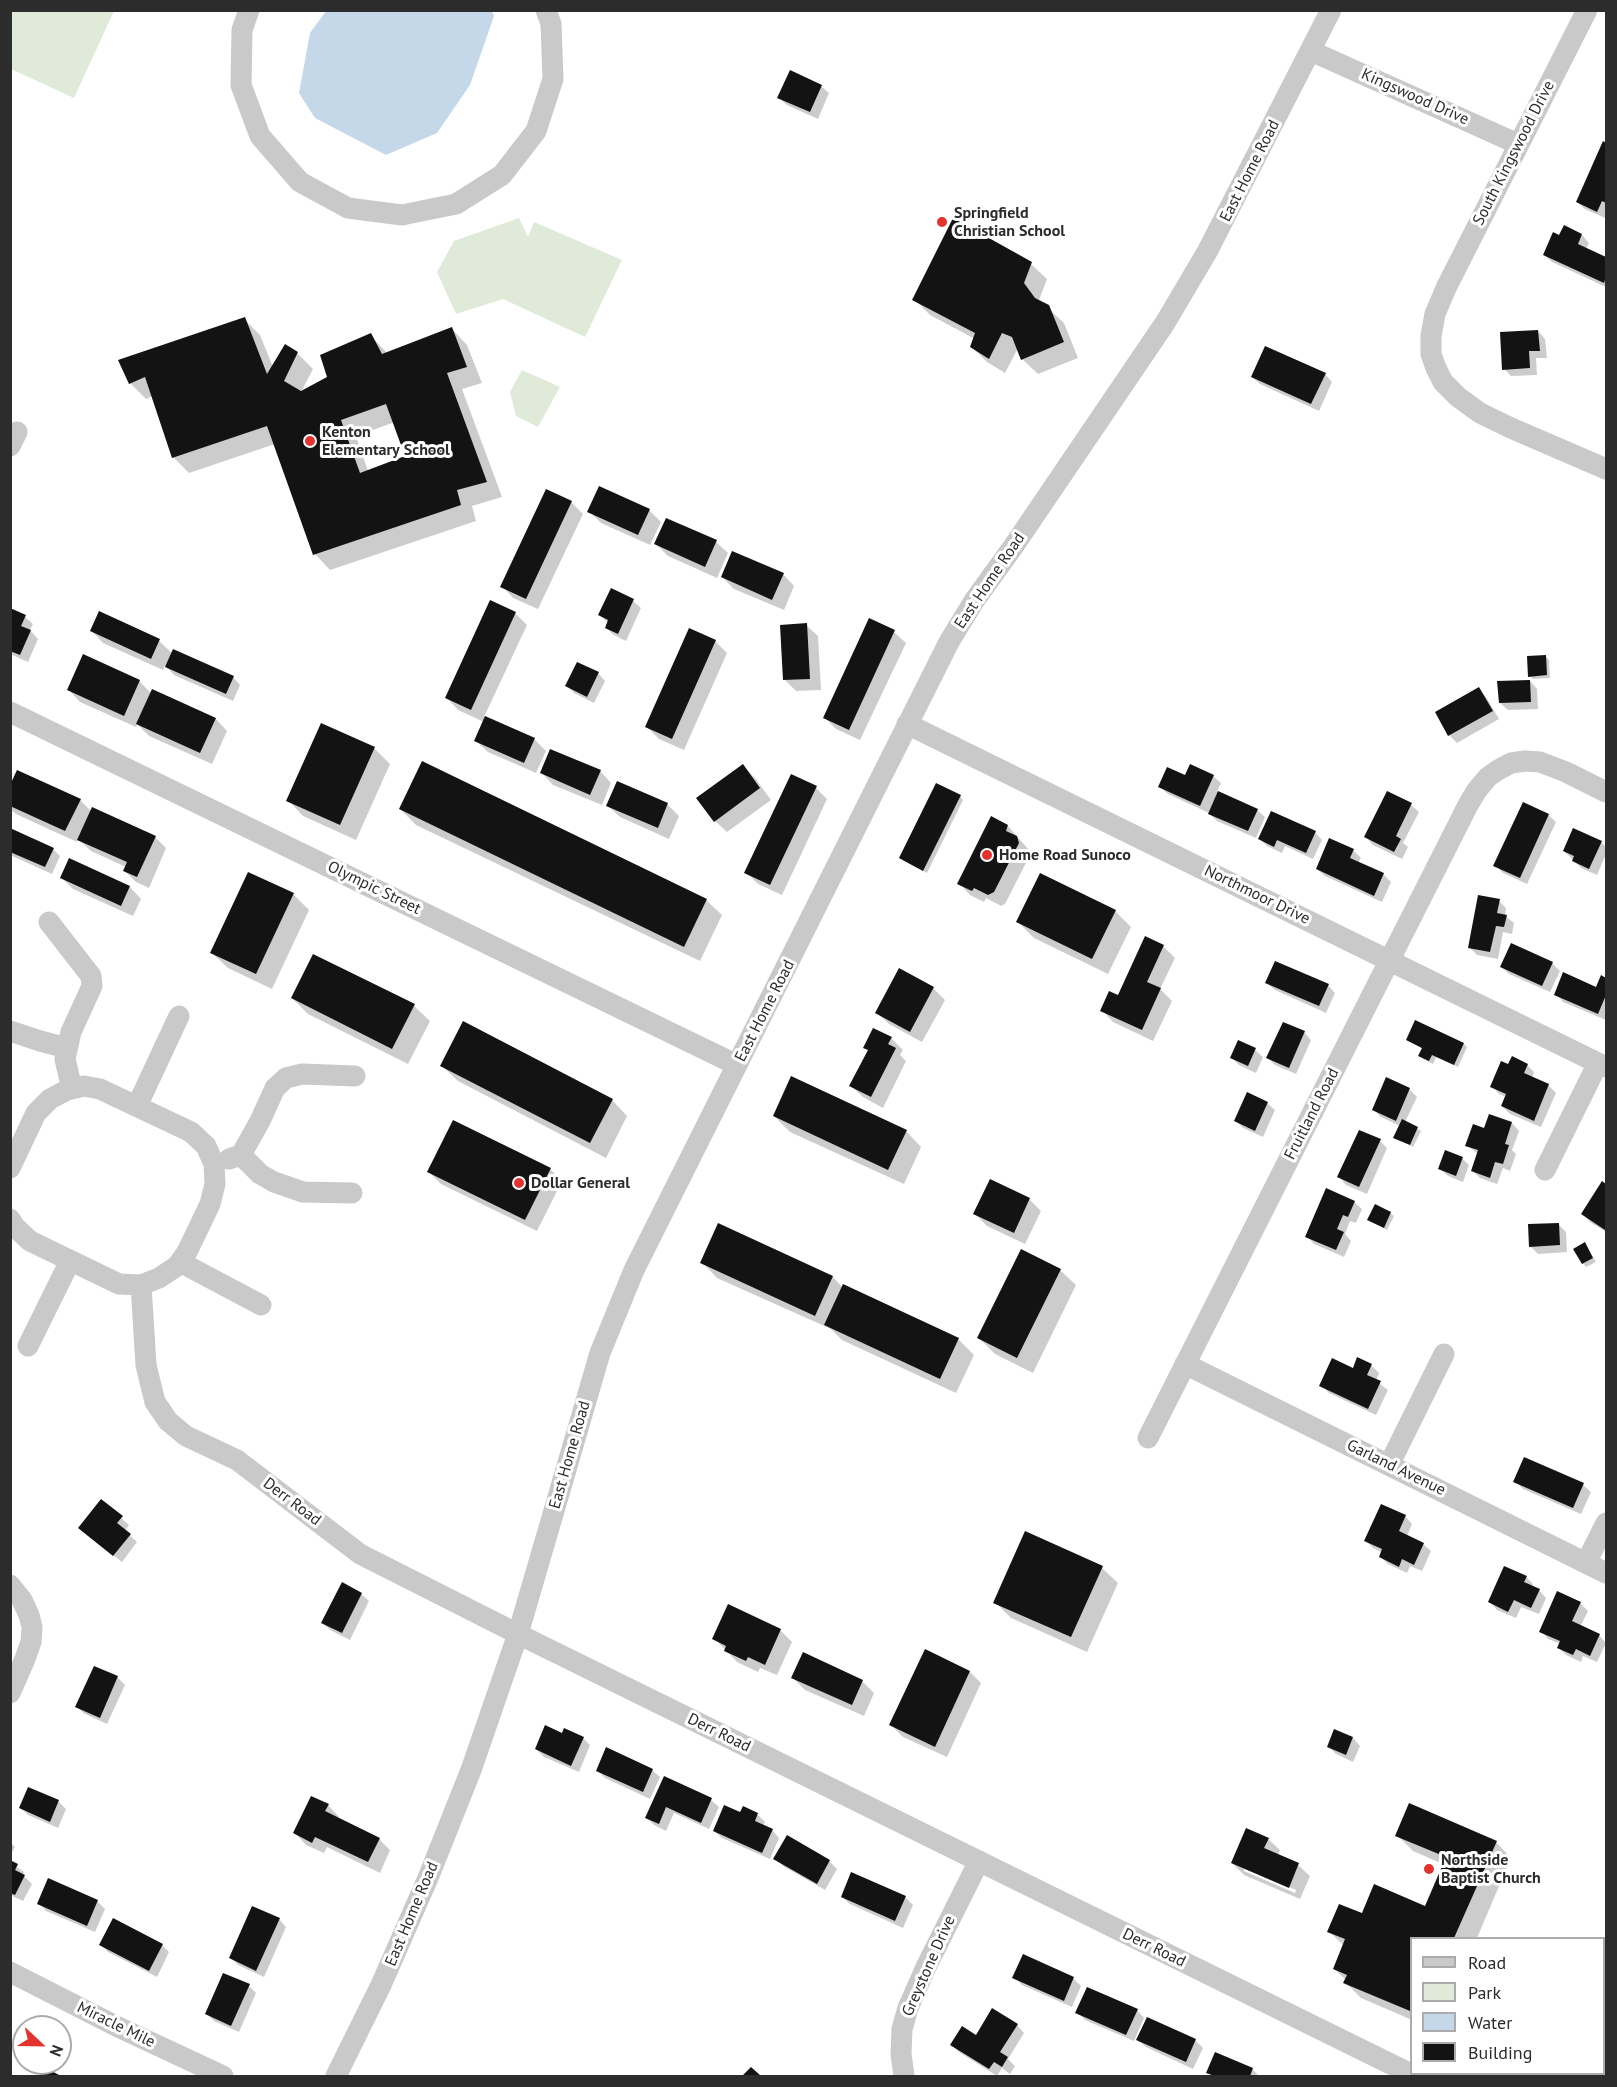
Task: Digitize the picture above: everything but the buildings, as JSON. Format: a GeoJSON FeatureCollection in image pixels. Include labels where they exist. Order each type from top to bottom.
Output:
{"type":"FeatureCollection","features":[{"type":"Feature","properties":{"kind":"street"},"geometry":{"type":"LineString","coordinates":[[249,10],[242,30],[242,85],[260,136],[300,182],[348,208],[402,215],[456,204],[502,175],[536,131],[553,79],[551,24],[546,10]]}},
{"type":"Feature","properties":{"kind":"street","name":"East Home Road"},"geometry":{"type":"LineString","coordinates":[[336,2076],[381,1985],[471,1770],[518,1634],[600,1353],[634,1270],[949,642],[974,601],[1165,323],[1208,252],[1331,10]]}},
{"type":"Feature","properties":{"kind":"street","name":"South Kingswood Drive"},"geometry":{"type":"LineString","coordinates":[[1587,10],[1446,288],[1435,314],[1431,354],[1443,382],[1458,397],[1480,413],[1606,469]]}},
{"type":"Feature","properties":{"kind":"street","name":"Kingswood Drive"},"geometry":{"type":"LineString","coordinates":[[1311,51],[1518,144]]}},
{"type":"Feature","properties":{"kind":"street","name":"Olympic Street"},"geometry":{"type":"LineString","coordinates":[[10,712],[737,1065]]}},
{"type":"Feature","properties":{"kind":"street","name":"Northmoor Drive"},"geometry":{"type":"LineString","coordinates":[[907,724],[1602,1065]]}},
{"type":"Feature","properties":{"kind":"street","name":"Fruitland Road"},"geometry":{"type":"LineString","coordinates":[[1148,1438],[1468,805],[1478,790],[1488,777],[1498,770],[1511,763],[1525,760],[1539,762],[1566,772],[1606,792]]}},
{"type":"Feature","properties":{"kind":"street"},"geometry":{"type":"LineString","coordinates":[[49,922],[91,976],[92,986],[71,1032],[65,1059],[72,1089]]}},
{"type":"Feature","properties":{"kind":"street"},"geometry":{"type":"LineString","coordinates":[[137,1106],[179,1016]]}},
{"type":"Feature","properties":{"kind":"street"},"geometry":{"type":"LineString","coordinates":[[10,1031],[67,1048]]}},
{"type":"Feature","properties":{"kind":"street"},"geometry":{"type":"LineString","coordinates":[[1545,1170],[1602,1065]]}},
{"type":"Feature","properties":{"kind":"street"},"geometry":{"type":"LineString","coordinates":[[214,1164],[241,1155],[275,1088],[286,1078],[302,1074],[355,1076]]}},
{"type":"Feature","properties":{"kind":"street"},"geometry":{"type":"LineString","coordinates":[[10,1168],[17,1135],[36,1113],[50,1099],[84,1086],[100,1089],[191,1132],[206,1146],[214,1164],[215,1184],[210,1204],[180,1262],[159,1278],[141,1285],[119,1284],[30,1241],[10,1219]]}},
{"type":"Feature","properties":{"kind":"street"},"geometry":{"type":"LineString","coordinates":[[241,1155],[260,1174],[274,1182],[303,1192],[352,1193]]}},
{"type":"Feature","properties":{"kind":"street"},"geometry":{"type":"LineString","coordinates":[[28,1346],[70,1261]]}},
{"type":"Feature","properties":{"kind":"street"},"geometry":{"type":"LineString","coordinates":[[180,1262],[261,1305]]}},
{"type":"Feature","properties":{"kind":"street","name":"Derr Road"},"geometry":{"type":"LineString","coordinates":[[141,1285],[146,1365],[155,1402],[168,1421],[186,1436],[237,1460],[360,1554],[1410,2074]]}},
{"type":"Feature","properties":{"kind":"street"},"geometry":{"type":"LineString","coordinates":[[1389,1465],[1444,1354]]}},
{"type":"Feature","properties":{"kind":"street","name":"Garland Avenue"},"geometry":{"type":"LineString","coordinates":[[1185,1364],[1606,1573]]}},
{"type":"Feature","properties":{"kind":"street"},"geometry":{"type":"LineString","coordinates":[[1586,1563],[1606,1523]]}},
{"type":"Feature","properties":{"kind":"street"},"geometry":{"type":"LineString","coordinates":[[10,1586],[22,1600],[32,1627],[25,1659],[10,1694]]}},
{"type":"Feature","properties":{"kind":"street","name":"Greystone Drive"},"geometry":{"type":"LineString","coordinates":[[904,2076],[901,2054],[902,2029],[908,2008],[979,1861]]}},
{"type":"Feature","properties":{"kind":"street","name":"Miracle Mile"},"geometry":{"type":"LineString","coordinates":[[10,1972],[116,2026],[223,2076]]}},
{"type":"Feature","properties":{"kind":"green space"},"geometry":{"type":"Polygon","coordinates":[[[11,10],[114,11],[74,98],[11,69],[11,10]]]}},
{"type":"Feature","properties":{"kind":"green space"},"geometry":{"type":"Polygon","coordinates":[[[519,218],[528,237],[534,222],[622,260],[585,337],[503,299],[456,314],[437,272],[454,241],[519,218]]]}},
{"type":"Feature","properties":{"kind":"green space"},"geometry":{"type":"Polygon","coordinates":[[[522,370],[560,387],[538,427],[516,416],[510,392],[522,370]]]}},
{"type":"Feature","properties":{"kind":"water"},"geometry":{"type":"Polygon","coordinates":[[[326,11],[492,11],[494,16],[470,85],[437,133],[386,155],[315,118],[299,93],[310,33],[326,11]]]}},
{"type":"Feature","properties":{"kind":"place","name":"Springfield Christian School"},"geometry":{"type":"Point","coordinates":[942,222]}},
{"type":"Feature","properties":{"kind":"place","name":"Kenton Elementary School"},"geometry":{"type":"Point","coordinates":[310,441]}},
{"type":"Feature","properties":{"kind":"place","name":"Home Road Sunoco"},"geometry":{"type":"Point","coordinates":[987,855]}},
{"type":"Feature","properties":{"kind":"place","name":"Dollar General"},"geometry":{"type":"Point","coordinates":[519,1183]}},
{"type":"Feature","properties":{"kind":"place","name":"Northside Baptist Church"},"geometry":{"type":"Point","coordinates":[1429,1869]}}]}
